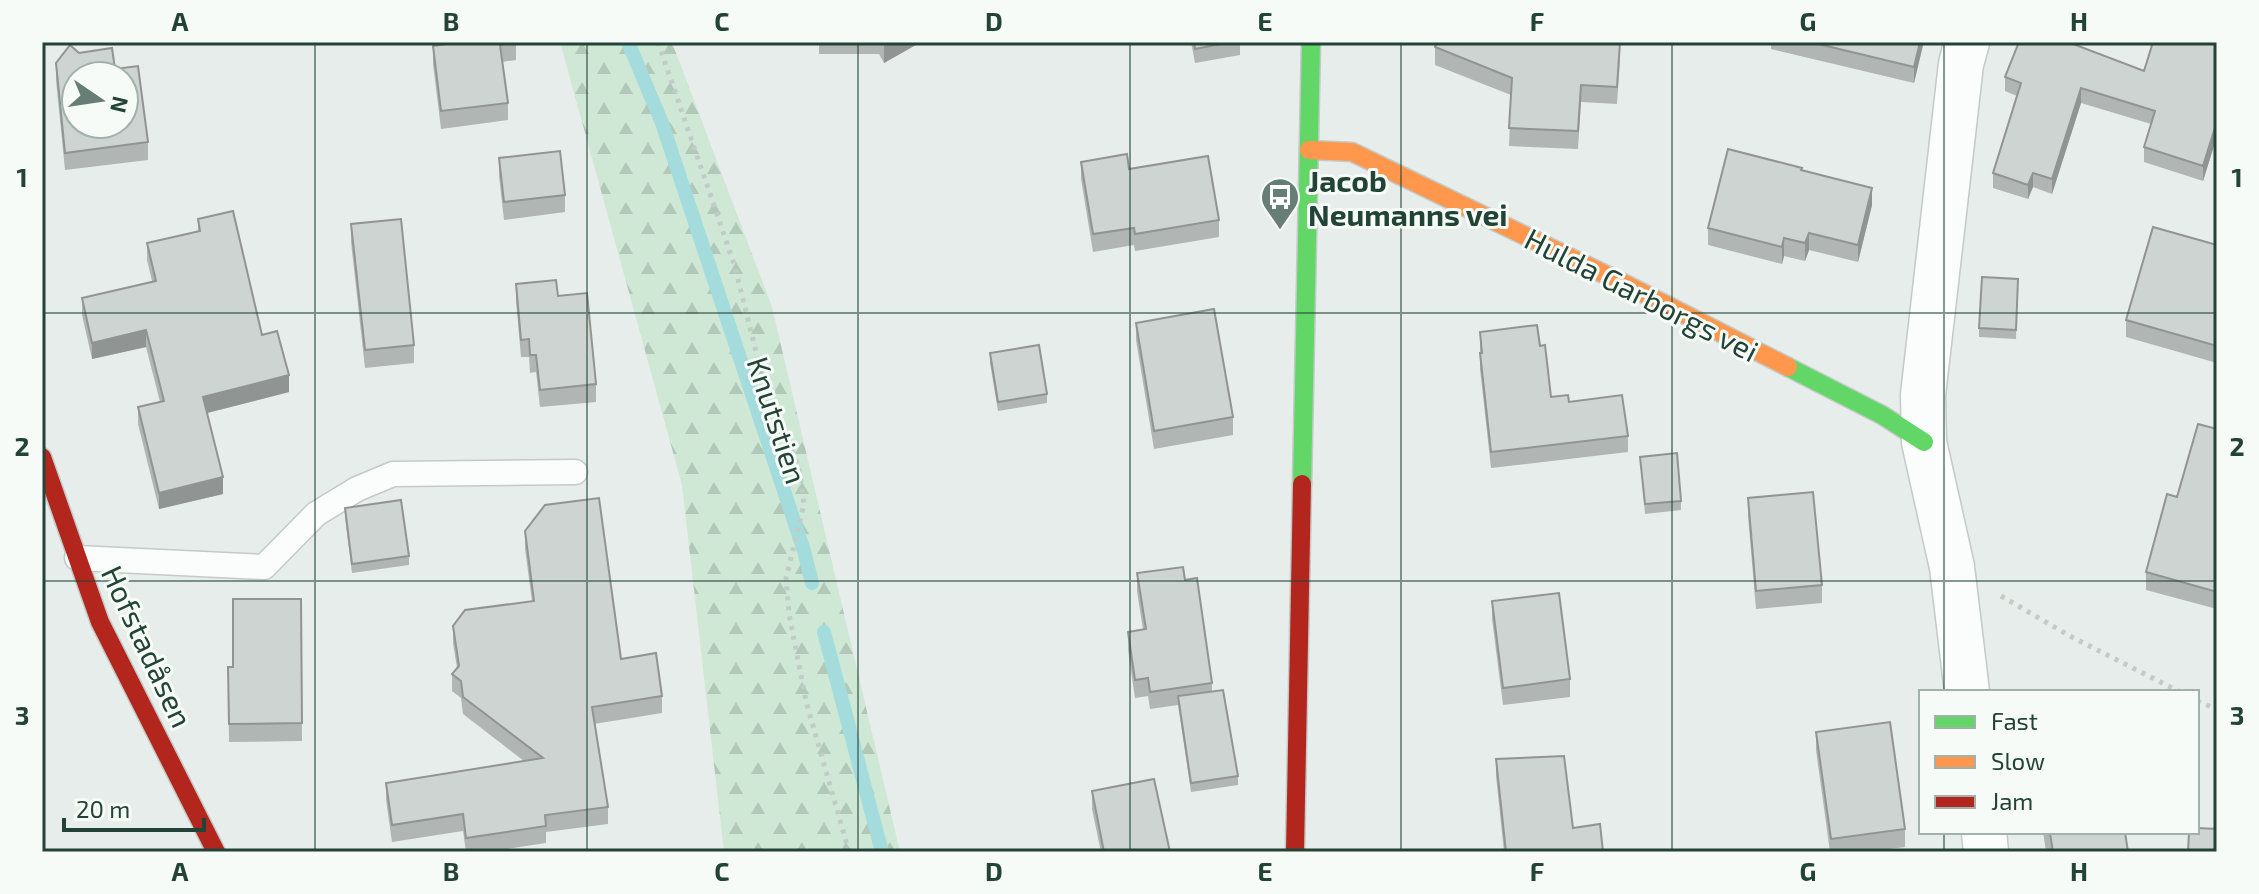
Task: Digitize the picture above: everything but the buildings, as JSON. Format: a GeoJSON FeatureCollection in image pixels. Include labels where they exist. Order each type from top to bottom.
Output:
{"type":"FeatureCollection","features":[{"type":"Feature","properties":{"kind":"street"},"geometry":{"type":"LineString","coordinates":[[1295,852],[1311,42]]}},
{"type":"Feature","properties":{"kind":"street"},"geometry":{"type":"LineString","coordinates":[[1967,42],[1961,64],[1923,395],[1924,442],[1952,567],[1967,690]]}},
{"type":"Feature","properties":{"kind":"street","name":"Hulda Garborgs vei"},"geometry":{"type":"LineString","coordinates":[[1309,150],[1352,152],[1629,286],[1882,415],[1924,442]]}},
{"type":"Feature","properties":{"kind":"street","name":"Hofstadåsen"},"geometry":{"type":"LineString","coordinates":[[42,457],[100,622],[216,852]]}},
{"type":"Feature","properties":{"kind":"lane"},"geometry":{"type":"LineString","coordinates":[[77,558],[264,567],[316,514],[357,489],[393,474],[575,472]]}},
{"type":"Feature","properties":{"kind":"path","name":"Knutstien"},"geometry":{"type":"LineString","coordinates":[[658,42],[735,267],[758,360],[799,469],[804,504],[786,578],[789,614],[806,701],[849,852]]}},
{"type":"Feature","properties":{"kind":"path"},"geometry":{"type":"LineString","coordinates":[[1952,567],[2070,636],[2176,690]]}},
{"type":"Feature","properties":{"kind":"green space"},"geometry":{"type":"Polygon","coordinates":[[[560,42],[672,42],[772,307],[900,852],[724,852],[682,485],[560,42]]]}},
{"type":"Feature","properties":{"kind":"waterway"},"geometry":{"type":"LineString","coordinates":[[628,42],[662,123],[812,583]]}},
{"type":"Feature","properties":{"kind":"waterway"},"geometry":{"type":"LineString","coordinates":[[824,632],[882,852]]}},
{"type":"Feature","properties":{"kind":"traffic: fast"},"geometry":{"type":"LineString","coordinates":[[1302,484],[1311,42]]}},
{"type":"Feature","properties":{"kind":"traffic: fast"},"geometry":{"type":"LineString","coordinates":[[1788,367],[1882,415],[1924,442]]}},
{"type":"Feature","properties":{"kind":"traffic: slow"},"geometry":{"type":"LineString","coordinates":[[1309,150],[1352,152],[1788,367]]}},
{"type":"Feature","properties":{"kind":"traffic: jam"},"geometry":{"type":"LineString","coordinates":[[42,457],[100,622],[216,852]]}},
{"type":"Feature","properties":{"kind":"traffic: jam"},"geometry":{"type":"LineString","coordinates":[[1295,852],[1302,484]]}},
{"type":"Feature","properties":{"kind":"place","name":"Jacob Neumanns vei"},"geometry":{"type":"Point","coordinates":[1280,231]}}]}
